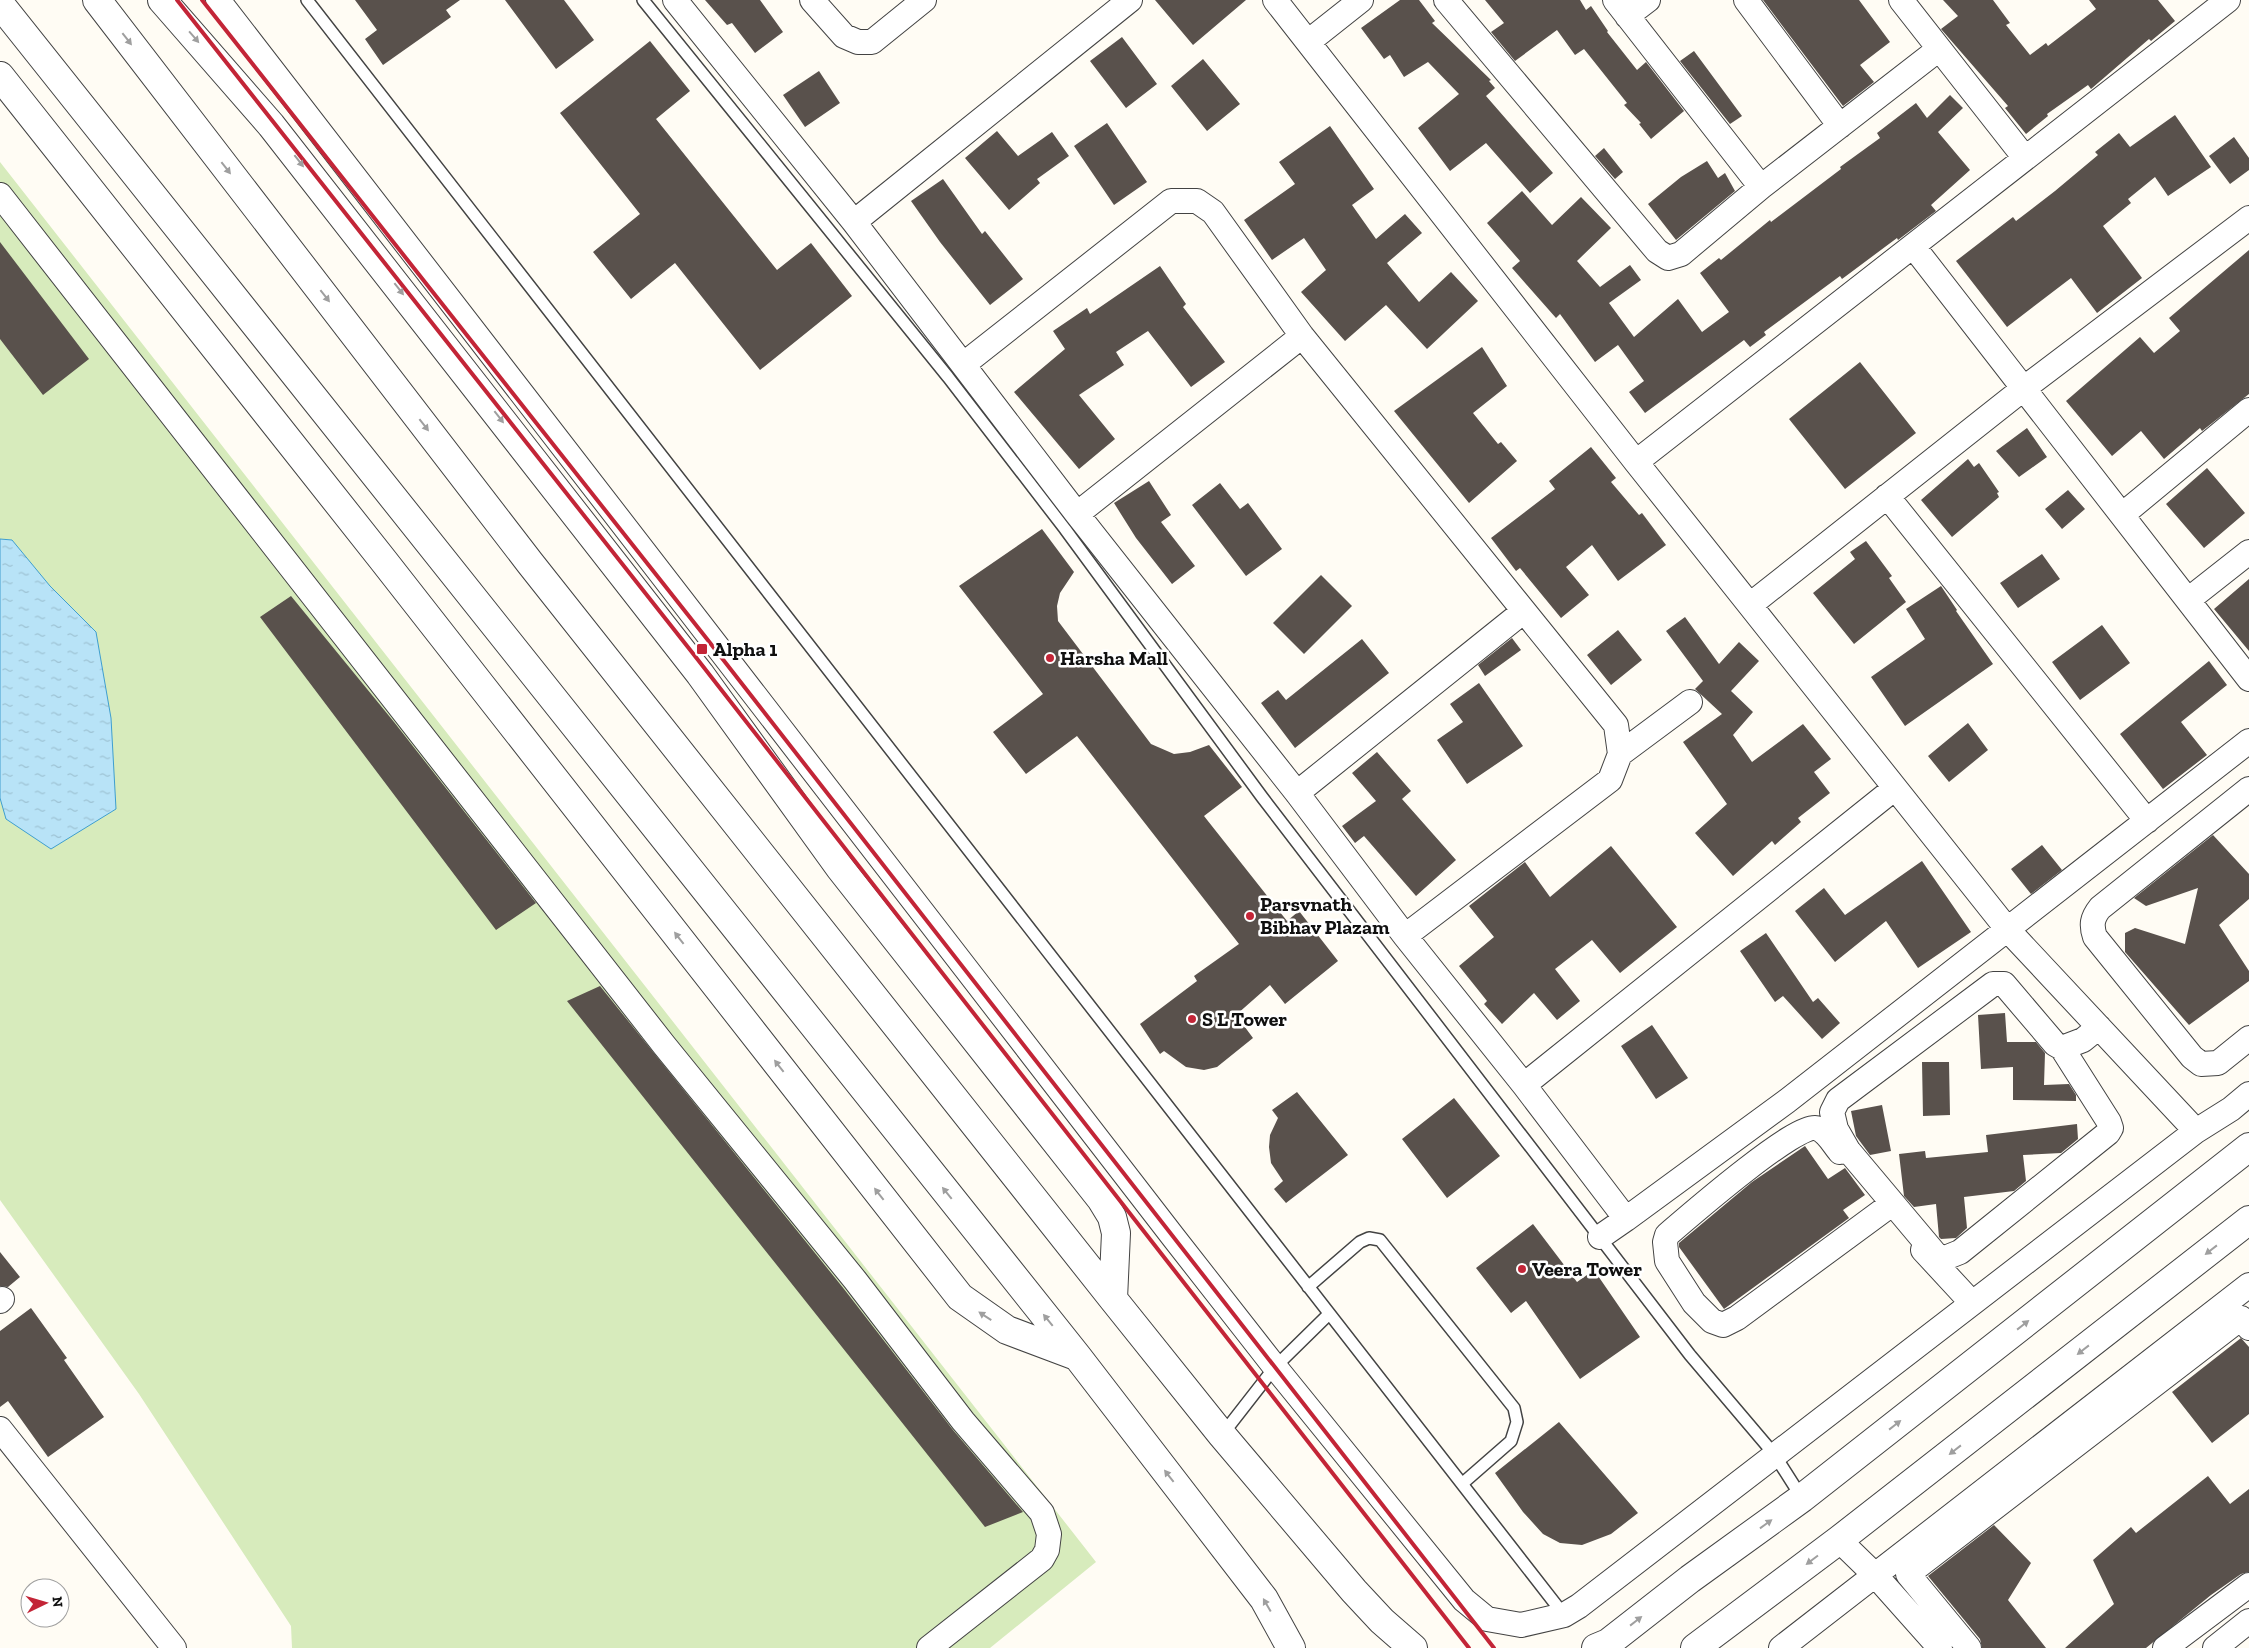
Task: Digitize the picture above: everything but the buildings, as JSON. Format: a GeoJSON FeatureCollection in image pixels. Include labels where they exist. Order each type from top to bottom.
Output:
{"type":"FeatureCollection","features":[{"type":"Feature","properties":{"kind":"street"},"geometry":{"type":"LineString","coordinates":[[97,0],[530,563],[1113,1299],[1222,1435],[1354,1591],[1382,1621],[1413,1648]]}},
{"type":"Feature","properties":{"kind":"street"},"geometry":{"type":"LineString","coordinates":[[162,0],[271,125],[688,658],[840,868],[1101,1199],[1112,1217],[1116,1232],[1113,1299]]}},
{"type":"Feature","properties":{"kind":"street"},"geometry":{"type":"LineString","coordinates":[[218,0],[1275,1367],[1464,1600],[1487,1619],[1521,1625],[1564,1615],[1579,1606],[2196,1131],[2240,1107],[2249,1094]]}},
{"type":"Feature","properties":{"kind":"street"},"geometry":{"type":"LineString","coordinates":[[675,0],[854,222],[1077,514],[1298,793],[1405,936],[1524,1085],[1626,1219]]}},
{"type":"Feature","properties":{"kind":"street"},"geometry":{"type":"LineString","coordinates":[[812,0],[844,36],[858,42],[872,42],[924,0]]}},
{"type":"Feature","properties":{"kind":"street"},"geometry":{"type":"LineString","coordinates":[[854,222],[1130,0]]}},
{"type":"Feature","properties":{"kind":"street"},"geometry":{"type":"LineString","coordinates":[[1275,0],[1636,462],[2008,930],[2196,1131]]}},
{"type":"Feature","properties":{"kind":"street"},"geometry":{"type":"LineString","coordinates":[[1308,42],[1361,0]]}},
{"type":"Feature","properties":{"kind":"street"},"geometry":{"type":"LineString","coordinates":[[1446,0],[1657,251],[1668,258],[1681,254],[1761,187],[1939,49]]}},
{"type":"Feature","properties":{"kind":"street"},"geometry":{"type":"LineString","coordinates":[[1648,0],[1621,8],[1761,187]]}},
{"type":"Feature","properties":{"kind":"street"},"geometry":{"type":"LineString","coordinates":[[1746,0],[1840,126]]}},
{"type":"Feature","properties":{"kind":"street"},"geometry":{"type":"LineString","coordinates":[[1901,0],[2025,158]]}},
{"type":"Feature","properties":{"kind":"street"},"geometry":{"type":"LineString","coordinates":[[1636,462],[2227,0]]}},
{"type":"Feature","properties":{"kind":"street"},"geometry":{"type":"LineString","coordinates":[[0,4],[1077,1356],[1264,1600],[1291,1648]]}},
{"type":"Feature","properties":{"kind":"street"},"geometry":{"type":"LineString","coordinates":[[0,76],[389,568],[960,1297],[1007,1330],[1077,1356]]}},
{"type":"Feature","properties":{"kind":"street"},"geometry":{"type":"LineString","coordinates":[[0,195],[664,1046],[855,1280],[964,1421],[1042,1513],[1049,1534],[1048,1550],[1042,1559],[929,1648]]}},
{"type":"Feature","properties":{"kind":"street"},"geometry":{"type":"LineString","coordinates":[[964,364],[1171,201],[1197,200],[1213,212],[1302,336],[1616,725],[1620,754],[1610,780],[1405,936]]}},
{"type":"Feature","properties":{"kind":"street"},"geometry":{"type":"LineString","coordinates":[[1750,604],[2023,389],[2249,218]]}},
{"type":"Feature","properties":{"kind":"street"},"geometry":{"type":"LineString","coordinates":[[1913,246],[2249,679]]}},
{"type":"Feature","properties":{"kind":"street"},"geometry":{"type":"LineString","coordinates":[[1077,514],[1302,336]]}},
{"type":"Feature","properties":{"kind":"street"},"geometry":{"type":"LineString","coordinates":[[2122,515],[2249,410]]}},
{"type":"Feature","properties":{"kind":"street"},"geometry":{"type":"LineString","coordinates":[[1887,496],[2147,821]]}},
{"type":"Feature","properties":{"kind":"street"},"geometry":{"type":"LineString","coordinates":[[2188,600],[2249,552]]}},
{"type":"Feature","properties":{"kind":"street"},"geometry":{"type":"LineString","coordinates":[[1298,793],[1524,611]]}},
{"type":"Feature","properties":{"kind":"street"},"geometry":{"type":"LineString","coordinates":[[1620,754],[1690,702]]}},
{"type":"Feature","properties":{"kind":"street"},"geometry":{"type":"LineString","coordinates":[[1600,1237],[1787,1101],[2249,741]]}},
{"type":"Feature","properties":{"kind":"street"},"geometry":{"type":"LineString","coordinates":[[1524,1085],[1895,788]]}},
{"type":"Feature","properties":{"kind":"street"},"geometry":{"type":"LineString","coordinates":[[2249,788],[2100,908],[2093,917],[2092,928],[2096,937],[2192,1057],[2201,1064],[2218,1063],[2249,1038]]}},
{"type":"Feature","properties":{"kind":"street"},"geometry":{"type":"LineString","coordinates":[[1994,984],[2004,984],[2055,1044],[2062,1048],[2109,1122],[2111,1128],[2108,1133],[1960,1252],[1945,1258],[1937,1256],[1848,1150],[1836,1129],[1832,1112],[1838,1100],[1994,984]]}},
{"type":"Feature","properties":{"kind":"street"},"geometry":{"type":"LineString","coordinates":[[2062,1048],[2083,1040],[2099,1027]]}},
{"type":"Feature","properties":{"kind":"street"},"geometry":{"type":"LineString","coordinates":[[1885,1209],[1737,1318],[1723,1325],[1712,1321],[1694,1303],[1667,1261],[1665,1242],[1667,1234],[1779,1144],[1804,1130],[1815,1127],[1824,1132],[1885,1209],[1972,1303]]}},
{"type":"Feature","properties":{"kind":"street"},"geometry":{"type":"LineString","coordinates":[[1596,1648],[1608,1644],[1690,1579],[1802,1498],[2249,1147]]}},
{"type":"Feature","properties":{"kind":"street"},"geometry":{"type":"LineString","coordinates":[[1695,1648],[1839,1540],[2249,1220]]}},
{"type":"Feature","properties":{"kind":"street"},"geometry":{"type":"LineString","coordinates":[[2085,1426],[2249,1285]]}},
{"type":"Feature","properties":{"kind":"street"},"geometry":{"type":"LineString","coordinates":[[1781,1648],[1876,1576],[2085,1426],[2241,1318],[2249,1328]]}},
{"type":"Feature","properties":{"kind":"street"},"geometry":{"type":"LineString","coordinates":[[0,1429],[174,1648]]}},
{"type":"Feature","properties":{"kind":"street"},"geometry":{"type":"LineString","coordinates":[[1969,1648],[1908,1574],[2054,1449]]}},
{"type":"Feature","properties":{"kind":"street"},"geometry":{"type":"LineString","coordinates":[[1839,1540],[1876,1576],[1940,1648]]}},
{"type":"Feature","properties":{"kind":"street"},"geometry":{"type":"LineString","coordinates":[[2165,1648],[2249,1585]]}},
{"type":"Feature","properties":{"kind":"street"},"geometry":{"type":"LineString","coordinates":[[2215,1648],[2249,1621]]}},
{"type":"Feature","properties":{"kind":"lane"},"geometry":{"type":"LineString","coordinates":[[307,0],[1564,1615]]}},
{"type":"Feature","properties":{"kind":"lane"},"geometry":{"type":"LineString","coordinates":[[643,0],[948,377],[1065,529],[1262,797],[1690,1355],[1774,1454],[1802,1498]]}},
{"type":"Feature","properties":{"kind":"lane"},"geometry":{"type":"LineString","coordinates":[[1308,1287],[1360,1242],[1369,1238],[1380,1240],[1514,1408],[1517,1422],[1511,1441],[1462,1483]]}},
{"type":"Feature","properties":{"kind":"lane"},"geometry":{"type":"LineString","coordinates":[[1222,1435],[1275,1367],[1329,1314]]}},
{"type":"Feature","properties":{"kind":"green space"},"geometry":{"type":"Polygon","coordinates":[[[0,162],[1096,1562],[990,1648],[292,1648],[291,1626],[139,1394],[0,1200],[0,162]]]}},
{"type":"Feature","properties":{"kind":"water"},"geometry":{"type":"Polygon","coordinates":[[[0,539],[12,540],[50,586],[96,632],[111,718],[116,809],[51,849],[6,819],[0,798],[0,539]]]}},
{"type":"Feature","properties":{"kind":"railway"},"geometry":{"type":"LineString","coordinates":[[177,0],[691,651],[1469,1648]]}},
{"type":"Feature","properties":{"kind":"railway"},"geometry":{"type":"LineString","coordinates":[[202,0],[707,639],[1494,1648]]}},
{"type":"Feature","properties":{"kind":"place","name":"Alpha 1"},"geometry":{"type":"Point","coordinates":[702,649]}},
{"type":"Feature","properties":{"kind":"place","name":"Harsha Mall"},"geometry":{"type":"Point","coordinates":[1050,658]}},
{"type":"Feature","properties":{"kind":"place","name":"Parsvnath Bibhav Plazam"},"geometry":{"type":"Point","coordinates":[1250,916]}},
{"type":"Feature","properties":{"kind":"place","name":"S L Tower"},"geometry":{"type":"Point","coordinates":[1192,1019]}},
{"type":"Feature","properties":{"kind":"place","name":"Veera Tower"},"geometry":{"type":"Point","coordinates":[1522,1269]}}]}
